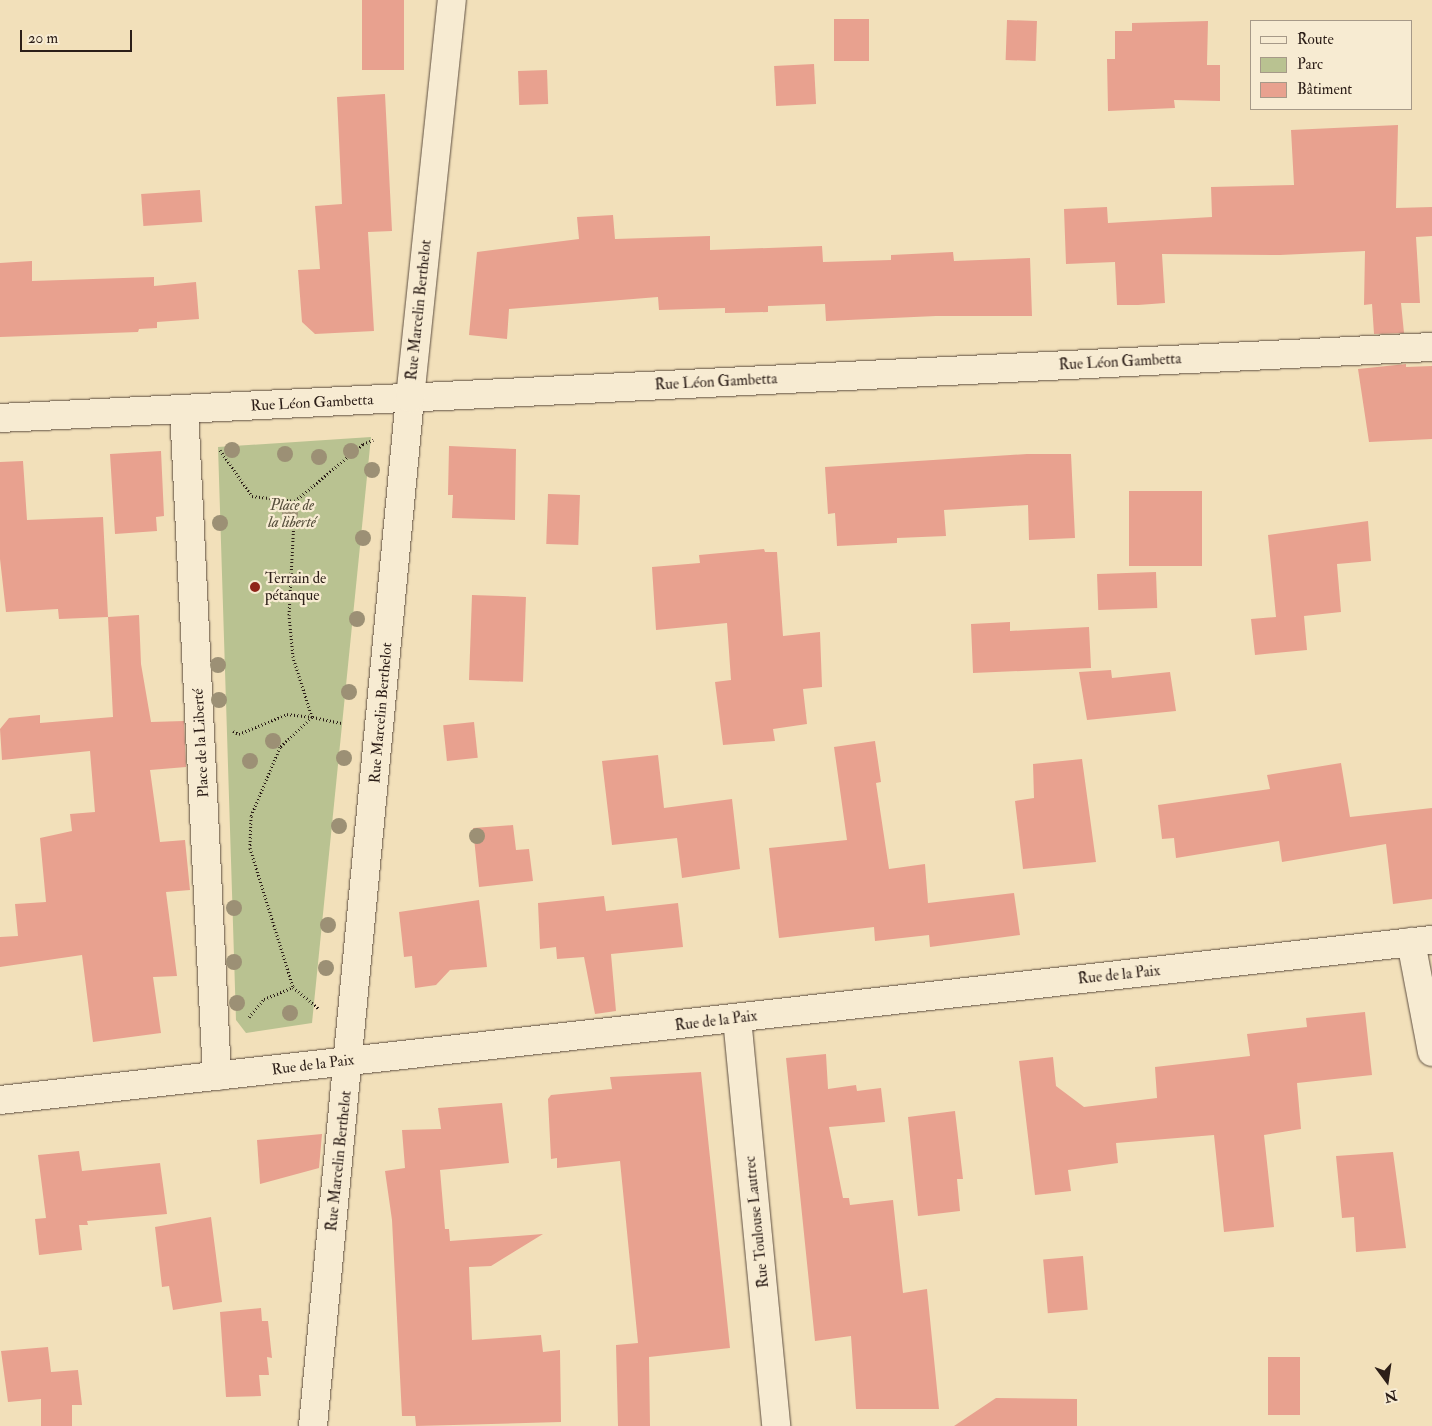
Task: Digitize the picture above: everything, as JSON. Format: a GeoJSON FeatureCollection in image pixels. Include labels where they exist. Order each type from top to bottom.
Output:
{"type":"FeatureCollection","features":[{"type":"Feature","properties":{"kind":"street","name":"Rue Marcelin Berthelot"},"geometry":{"type":"LineString","coordinates":[[314,1426],[409,425],[410,398],[452,0]]}},
{"type":"Feature","properties":{"kind":"street","name":"Rue Léon Gambetta"},"geometry":{"type":"LineString","coordinates":[[0,418],[1432,347]]}},
{"type":"Feature","properties":{"kind":"street","name":"Place de la Liberté"},"geometry":{"type":"LineString","coordinates":[[184,409],[217,1076]]}},
{"type":"Feature","properties":{"kind":"street","name":"Rue de la Paix"},"geometry":{"type":"LineString","coordinates":[[0,1100],[1422,941]]}},
{"type":"Feature","properties":{"kind":"street"},"geometry":{"type":"LineString","coordinates":[[1422,941],[1432,1052]]}},
{"type":"Feature","properties":{"kind":"street","name":"Rue Toulouse Lautrec"},"geometry":{"type":"LineString","coordinates":[[737,1018],[776,1426]]}},
{"type":"Feature","properties":{"kind":"path"},"geometry":{"type":"LineString","coordinates":[[312,717],[293,657],[288,615],[295,501],[363,444],[409,425]]}},
{"type":"Feature","properties":{"kind":"path"},"geometry":{"type":"LineString","coordinates":[[218,447],[252,496],[295,501]]}},
{"type":"Feature","properties":{"kind":"path"},"geometry":{"type":"LineString","coordinates":[[228,730],[240,734],[287,714],[341,723]]}},
{"type":"Feature","properties":{"kind":"path"},"geometry":{"type":"LineString","coordinates":[[312,717],[280,747],[251,816],[250,848],[293,988],[322,1011],[353,1013]]}},
{"type":"Feature","properties":{"kind":"path"},"geometry":{"type":"LineString","coordinates":[[216,1041],[242,1024],[264,999],[293,988]]}},
{"type":"Feature","properties":{"kind":"green space","name":"Place de la liberté"},"geometry":{"type":"Polygon","coordinates":[[[371,437],[312,1023],[246,1033],[236,1020],[218,447],[371,437]]]}},
{"type":"Feature","properties":{"kind":"building"},"geometry":{"type":"Polygon","coordinates":[[[362,0],[404,0],[404,70],[362,70],[362,0]]]}},
{"type":"Feature","properties":{"kind":"building"},"geometry":{"type":"Polygon","coordinates":[[[834,19],[869,19],[869,61],[834,61],[834,19]]]}},
{"type":"Feature","properties":{"kind":"building"},"geometry":{"type":"Polygon","coordinates":[[[1007,20],[1037,21],[1036,61],[1006,60],[1007,20]]]}},
{"type":"Feature","properties":{"kind":"building"},"geometry":{"type":"Polygon","coordinates":[[[1208,21],[1207,65],[1220,65],[1220,101],[1174,100],[1175,108],[1108,111],[1107,59],[1115,59],[1115,31],[1132,31],[1132,23],[1208,21]]]}},
{"type":"Feature","properties":{"kind":"building"},"geometry":{"type":"Polygon","coordinates":[[[814,64],[816,104],[776,106],[774,66],[814,64]]]}},
{"type":"Feature","properties":{"kind":"building"},"geometry":{"type":"Polygon","coordinates":[[[547,70],[548,104],[519,105],[518,71],[547,70]]]}},
{"type":"Feature","properties":{"kind":"building"},"geometry":{"type":"Polygon","coordinates":[[[385,94],[392,231],[368,232],[374,331],[315,334],[302,322],[298,270],[320,269],[315,206],[342,204],[337,97],[385,94]]]}},
{"type":"Feature","properties":{"kind":"building"},"geometry":{"type":"Polygon","coordinates":[[[1398,125],[1396,208],[1432,207],[1432,236],[1416,237],[1420,303],[1401,303],[1404,333],[1374,334],[1372,304],[1364,305],[1365,251],[1280,255],[1162,254],[1165,303],[1138,305],[1117,305],[1115,262],[1066,264],[1064,209],[1107,207],[1108,223],[1212,217],[1211,187],[1294,185],[1291,130],[1398,125]]]}},
{"type":"Feature","properties":{"kind":"building"},"geometry":{"type":"Polygon","coordinates":[[[200,190],[202,222],[143,226],[141,194],[200,190]]]}},
{"type":"Feature","properties":{"kind":"building"},"geometry":{"type":"Polygon","coordinates":[[[613,215],[615,239],[710,236],[710,250],[822,246],[823,262],[891,260],[891,255],[953,252],[954,261],[1030,258],[1032,316],[936,316],[826,321],[825,304],[768,306],[768,312],[725,313],[725,308],[659,310],[658,297],[509,309],[507,339],[469,335],[477,252],[579,239],[577,217],[613,215]]]}},
{"type":"Feature","properties":{"kind":"building"},"geometry":{"type":"Polygon","coordinates":[[[32,261],[32,281],[154,277],[154,286],[196,282],[199,319],[157,322],[157,328],[139,329],[138,332],[0,337],[0,263],[32,261]]]}},
{"type":"Feature","properties":{"kind":"building"},"geometry":{"type":"Polygon","coordinates":[[[1406,364],[1406,367],[1432,366],[1432,439],[1369,442],[1358,369],[1406,364]]]}},
{"type":"Feature","properties":{"kind":"building"},"geometry":{"type":"Polygon","coordinates":[[[449,446],[516,449],[515,520],[452,518],[453,495],[448,495],[449,446]]]}},
{"type":"Feature","properties":{"kind":"building"},"geometry":{"type":"Polygon","coordinates":[[[161,451],[164,516],[156,517],[157,531],[115,534],[110,454],[161,451]]]}},
{"type":"Feature","properties":{"kind":"building"},"geometry":{"type":"Polygon","coordinates":[[[1027,454],[1071,454],[1075,538],[1029,540],[1028,505],[944,510],[946,536],[897,538],[897,543],[837,546],[835,513],[828,514],[825,467],[1027,454]]]}},
{"type":"Feature","properties":{"kind":"building"},"geometry":{"type":"Polygon","coordinates":[[[23,461],[27,520],[103,517],[108,617],[59,619],[58,609],[6,612],[0,559],[0,462],[23,461]]]}},
{"type":"Feature","properties":{"kind":"building"},"geometry":{"type":"Polygon","coordinates":[[[1129,491],[1202,491],[1202,566],[1129,566],[1129,491]]]}},
{"type":"Feature","properties":{"kind":"building"},"geometry":{"type":"Polygon","coordinates":[[[548,494],[580,495],[578,545],[546,544],[548,494]]]}},
{"type":"Feature","properties":{"kind":"building"},"geometry":{"type":"Polygon","coordinates":[[[1368,521],[1371,561],[1337,564],[1341,612],[1304,616],[1307,650],[1255,655],[1251,619],[1276,617],[1268,535],[1368,521]]]}},
{"type":"Feature","properties":{"kind":"building"},"geometry":{"type":"Polygon","coordinates":[[[764,549],[765,552],[777,552],[783,636],[820,632],[822,687],[803,689],[807,724],[773,729],[775,741],[723,745],[715,682],[731,680],[727,623],[656,630],[652,567],[700,563],[699,555],[764,549]]]}},
{"type":"Feature","properties":{"kind":"building"},"geometry":{"type":"Polygon","coordinates":[[[1156,572],[1157,608],[1098,610],[1097,574],[1156,572]]]}},
{"type":"Feature","properties":{"kind":"building"},"geometry":{"type":"Polygon","coordinates":[[[472,595],[526,597],[523,682],[469,680],[472,595]]]}},
{"type":"Feature","properties":{"kind":"building"},"geometry":{"type":"Polygon","coordinates":[[[139,615],[141,664],[151,722],[184,721],[186,767],[150,770],[160,842],[185,840],[190,890],[166,892],[177,976],[153,977],[161,1033],[93,1042],[82,955],[0,967],[0,937],[18,936],[15,904],[46,902],[40,838],[72,831],[70,814],[95,812],[90,751],[2,760],[0,729],[9,718],[40,715],[40,723],[113,717],[108,617],[139,615]]]}},
{"type":"Feature","properties":{"kind":"building"},"geometry":{"type":"Polygon","coordinates":[[[1010,622],[1010,631],[1089,627],[1091,668],[973,673],[971,624],[1010,622]]]}},
{"type":"Feature","properties":{"kind":"building"},"geometry":{"type":"Polygon","coordinates":[[[1111,670],[1112,678],[1170,672],[1176,711],[1087,720],[1079,672],[1111,670]]]}},
{"type":"Feature","properties":{"kind":"building"},"geometry":{"type":"Polygon","coordinates":[[[474,722],[478,758],[447,761],[443,725],[474,722]]]}},
{"type":"Feature","properties":{"kind":"building"},"geometry":{"type":"Polygon","coordinates":[[[875,741],[881,782],[876,783],[889,869],[925,864],[928,903],[1014,893],[1020,935],[930,947],[929,935],[875,941],[874,927],[779,938],[769,848],[847,840],[834,747],[875,741]]]}},
{"type":"Feature","properties":{"kind":"building"},"geometry":{"type":"Polygon","coordinates":[[[658,755],[664,808],[732,799],[740,869],[682,878],[677,838],[612,845],[602,761],[658,755]]]}},
{"type":"Feature","properties":{"kind":"building"},"geometry":{"type":"Polygon","coordinates":[[[1082,759],[1096,862],[1023,869],[1015,801],[1034,798],[1033,764],[1082,759]]]}},
{"type":"Feature","properties":{"kind":"building"},"geometry":{"type":"Polygon","coordinates":[[[1341,763],[1350,817],[1432,808],[1432,899],[1393,904],[1386,844],[1282,862],[1279,841],[1176,858],[1174,838],[1162,839],[1158,805],[1270,789],[1267,775],[1341,763]]]}},
{"type":"Feature","properties":{"kind":"building"},"geometry":{"type":"Polygon","coordinates":[[[513,825],[516,850],[529,849],[533,881],[479,887],[473,828],[513,825]]]}},
{"type":"Feature","properties":{"kind":"building"},"geometry":{"type":"Polygon","coordinates":[[[604,896],[606,911],[678,903],[683,947],[611,954],[616,1011],[595,1014],[584,957],[557,959],[556,947],[540,949],[538,903],[604,896]]]}},
{"type":"Feature","properties":{"kind":"building"},"geometry":{"type":"Polygon","coordinates":[[[479,900],[487,967],[450,970],[436,985],[415,988],[412,956],[404,957],[399,912],[479,900]]]}},
{"type":"Feature","properties":{"kind":"building"},"geometry":{"type":"Polygon","coordinates":[[[1365,1012],[1372,1075],[1297,1083],[1301,1129],[1264,1135],[1274,1227],[1224,1232],[1214,1135],[1116,1143],[1118,1163],[1068,1170],[1071,1191],[1035,1195],[1019,1061],[1053,1057],[1056,1086],[1084,1107],[1157,1098],[1155,1067],[1250,1056],[1247,1034],[1307,1027],[1306,1018],[1365,1012]]]}},
{"type":"Feature","properties":{"kind":"building"},"geometry":{"type":"Polygon","coordinates":[[[826,1054],[828,1089],[856,1085],[857,1091],[881,1088],[885,1122],[829,1127],[843,1198],[849,1198],[850,1205],[893,1200],[903,1293],[927,1289],[939,1409],[856,1409],[851,1336],[815,1341],[786,1058],[826,1054]]]}},
{"type":"Feature","properties":{"kind":"building"},"geometry":{"type":"Polygon","coordinates":[[[701,1072],[730,1348],[649,1357],[650,1426],[618,1426],[616,1345],[638,1343],[620,1161],[557,1168],[557,1158],[551,1159],[548,1099],[551,1095],[612,1089],[610,1077],[701,1072]]]}},
{"type":"Feature","properties":{"kind":"building"},"geometry":{"type":"Polygon","coordinates":[[[502,1103],[509,1163],[440,1170],[445,1229],[449,1229],[450,1241],[543,1234],[491,1266],[469,1267],[472,1340],[541,1335],[543,1352],[560,1350],[561,1422],[416,1426],[415,1416],[402,1416],[392,1220],[385,1171],[405,1168],[402,1130],[441,1129],[438,1108],[502,1103]]]}},
{"type":"Feature","properties":{"kind":"building"},"geometry":{"type":"Polygon","coordinates":[[[955,1111],[963,1179],[957,1179],[960,1211],[918,1216],[908,1117],[955,1111]]]}},
{"type":"Feature","properties":{"kind":"building"},"geometry":{"type":"Polygon","coordinates":[[[322,1134],[319,1168],[260,1184],[257,1140],[322,1134]]]}},
{"type":"Feature","properties":{"kind":"building"},"geometry":{"type":"Polygon","coordinates":[[[79,1151],[82,1171],[160,1163],[167,1214],[87,1221],[88,1225],[79,1225],[82,1250],[39,1255],[35,1219],[46,1218],[38,1155],[79,1151]]]}},
{"type":"Feature","properties":{"kind":"building"},"geometry":{"type":"Polygon","coordinates":[[[1393,1152],[1406,1248],[1356,1252],[1354,1217],[1342,1218],[1336,1156],[1393,1152]]]}},
{"type":"Feature","properties":{"kind":"building"},"geometry":{"type":"Polygon","coordinates":[[[211,1217],[222,1302],[173,1310],[169,1286],[162,1287],[155,1227],[211,1217]]]}},
{"type":"Feature","properties":{"kind":"building"},"geometry":{"type":"Polygon","coordinates":[[[1083,1256],[1088,1310],[1048,1313],[1043,1259],[1083,1256]]]}},
{"type":"Feature","properties":{"kind":"building"},"geometry":{"type":"Polygon","coordinates":[[[261,1308],[262,1321],[268,1321],[272,1358],[267,1357],[269,1375],[259,1375],[261,1396],[226,1397],[220,1312],[261,1308]]]}},
{"type":"Feature","properties":{"kind":"building"},"geometry":{"type":"Polygon","coordinates":[[[48,1347],[51,1372],[78,1370],[82,1405],[72,1405],[72,1426],[41,1426],[41,1399],[8,1402],[1,1351],[48,1347]]]}},
{"type":"Feature","properties":{"kind":"building"},"geometry":{"type":"Polygon","coordinates":[[[1268,1357],[1300,1357],[1300,1415],[1268,1415],[1268,1357]]]}},
{"type":"Feature","properties":{"kind":"building"},"geometry":{"type":"Polygon","coordinates":[[[996,1398],[1077,1399],[1077,1426],[954,1426],[996,1398]]]}},
{"type":"Feature","properties":{"kind":"place","name":"Terrain de pétanque"},"geometry":{"type":"Point","coordinates":[255,587]}}]}
